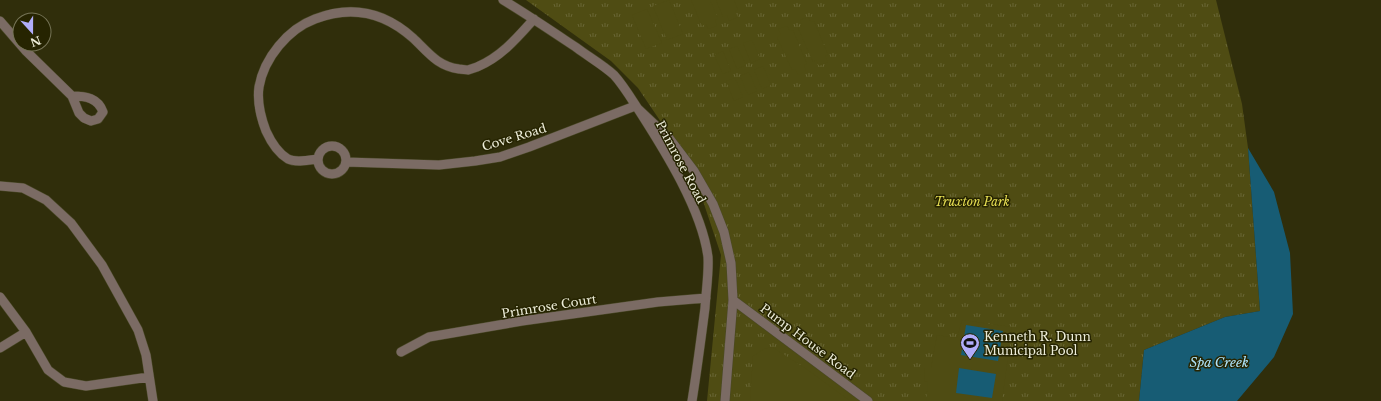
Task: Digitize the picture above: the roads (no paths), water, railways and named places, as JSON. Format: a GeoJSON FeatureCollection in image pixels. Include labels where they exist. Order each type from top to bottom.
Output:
{"type":"FeatureCollection","features":[{"type":"Feature","properties":{"kind":"street","name":"Primrose Road"},"geometry":{"type":"LineString","coordinates":[[503,0],[534,19],[613,75],[660,144],[700,223],[708,258],[706,298],[692,401]]}},
{"type":"Feature","properties":{"kind":"street"},"geometry":{"type":"LineString","coordinates":[[318,159],[296,161],[289,160],[271,143],[262,121],[259,87],[264,70],[282,43],[301,26],[313,20],[339,12],[351,11],[378,16],[394,24],[412,37],[432,57],[449,67],[468,70],[488,62],[509,47],[534,19]]}},
{"type":"Feature","properties":{"kind":"street"},"geometry":{"type":"LineString","coordinates":[[0,21],[26,51],[72,96]]}},
{"type":"Feature","properties":{"kind":"street"},"geometry":{"type":"LineString","coordinates":[[635,106],[668,138],[694,171],[713,204],[724,232],[731,263],[733,300],[725,401]]}},
{"type":"Feature","properties":{"kind":"street","name":"Cove Road"},"geometry":{"type":"LineString","coordinates":[[346,162],[439,165],[500,157],[635,106]]}},
{"type":"Feature","properties":{"kind":"street"},"geometry":{"type":"LineString","coordinates":[[335,147],[343,151],[346,162],[341,171],[333,174],[324,172],[318,159],[322,151],[326,148],[335,147]]}},
{"type":"Feature","properties":{"kind":"street"},"geometry":{"type":"LineString","coordinates":[[0,186],[22,188],[46,200],[71,223],[102,266],[138,330],[146,355],[153,401]]}},
{"type":"Feature","properties":{"kind":"street"},"geometry":{"type":"LineString","coordinates":[[0,298],[26,332],[48,370],[64,382],[86,386],[149,377]]}},
{"type":"Feature","properties":{"kind":"street","name":"Primrose Court"},"geometry":{"type":"LineString","coordinates":[[401,352],[429,337],[643,304],[706,298]]}},
{"type":"Feature","properties":{"kind":"street","name":"Pump House Road"},"geometry":{"type":"LineString","coordinates":[[733,300],[868,401]]}},
{"type":"Feature","properties":{"kind":"street"},"geometry":{"type":"LineString","coordinates":[[0,348],[26,332]]}},
{"type":"Feature","properties":{"kind":"water","name":"Spa Creek"},"geometry":{"type":"Polygon","coordinates":[[[1248,148],[1274,192],[1290,253],[1293,314],[1274,357],[1237,401],[1139,401],[1144,350],[1225,317],[1260,311],[1248,148]]]}},
{"type":"Feature","properties":{"kind":"water"},"geometry":{"type":"Polygon","coordinates":[[[966,325],[1003,331],[998,361],[961,355],[966,325]]]}},
{"type":"Feature","properties":{"kind":"water"},"geometry":{"type":"Polygon","coordinates":[[[959,368],[996,374],[992,398],[956,393],[959,368]]]}},
{"type":"Feature","properties":{"kind":"place","name":"Kenneth R. Dunn Municipal Pool"},"geometry":{"type":"Point","coordinates":[970,360]}},
{"type":"Feature","properties":{"kind":"park label","name":"Truxton Park"},"geometry":{"type":"Point","coordinates":[972,201]}}]}
